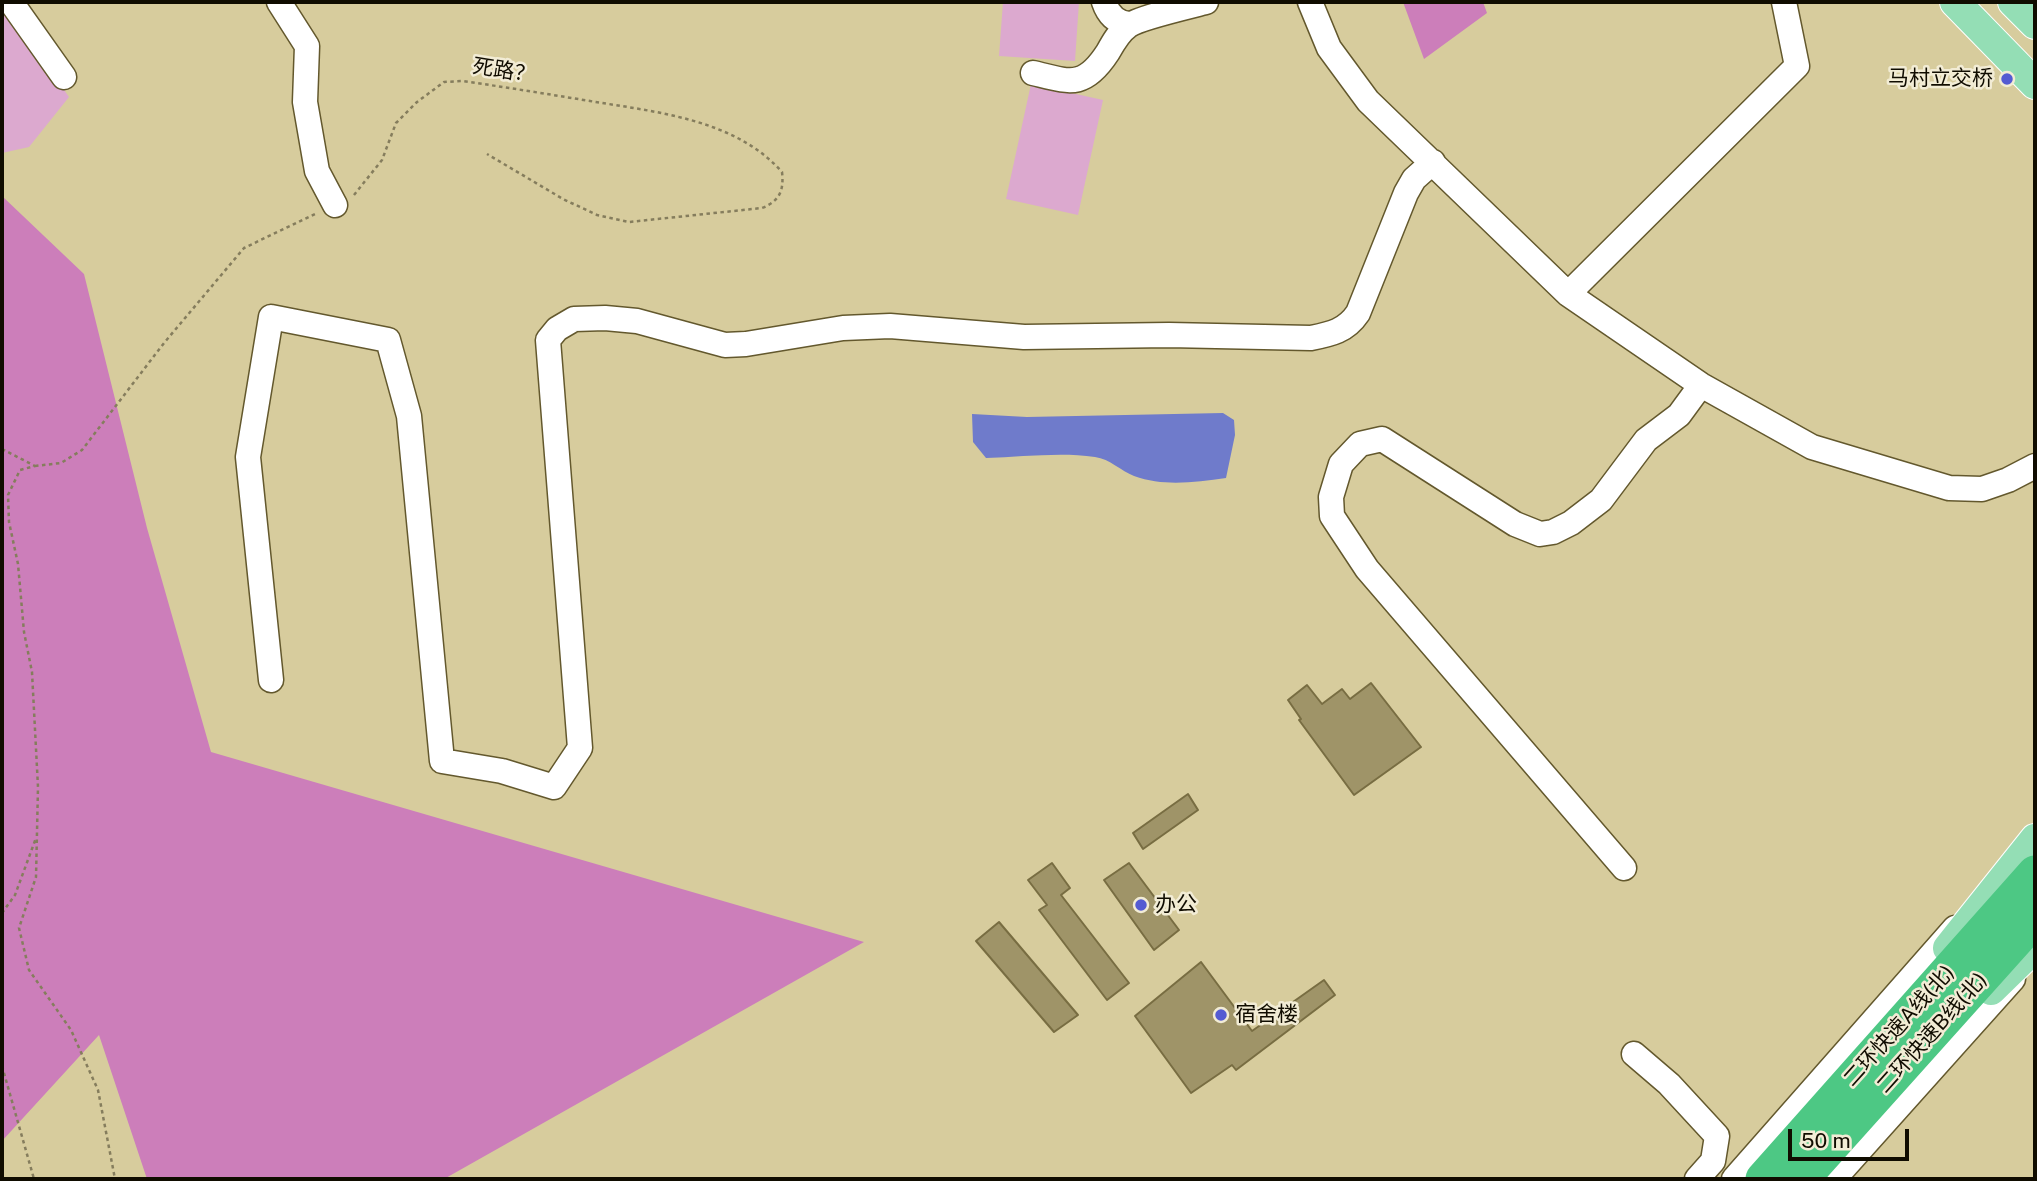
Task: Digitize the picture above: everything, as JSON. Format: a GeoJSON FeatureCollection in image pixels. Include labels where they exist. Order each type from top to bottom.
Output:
{"type":"FeatureCollection","features":[{"type":"Feature","properties":{"kind":"highway","name":"二环快速A线(北)"},"geometry":{"type":"LineString","coordinates":[[1763,1179],[1854,1099],[2035,873]]}},
{"type":"Feature","properties":{"kind":"highway","name":"二环快速B线(北)"},"geometry":{"type":"LineString","coordinates":[[1802,1179],[1854,1099],[2035,919]]}},
{"type":"Feature","properties":{"kind":"main road"},"geometry":{"type":"LineString","coordinates":[[1955,2],[2035,84]]}},
{"type":"Feature","properties":{"kind":"main road"},"geometry":{"type":"LineString","coordinates":[[2013,2],[2035,24]]}},
{"type":"Feature","properties":{"kind":"main road"},"geometry":{"type":"LineString","coordinates":[[1854,1099],[1953,942],[2035,839]]}},
{"type":"Feature","properties":{"kind":"main road"},"geometry":{"type":"LineString","coordinates":[[1854,1099],[2035,947]]}},
{"type":"Feature","properties":{"kind":"street"},"geometry":{"type":"LineString","coordinates":[[11,2],[64,77]]}},
{"type":"Feature","properties":{"kind":"street"},"geometry":{"type":"LineString","coordinates":[[279,2],[307,46],[305,102],[317,171],[335,205]]}},
{"type":"Feature","properties":{"kind":"street"},"geometry":{"type":"LineString","coordinates":[[1104,2],[1108,13],[1122,23],[1129,24],[1206,2]]}},
{"type":"Feature","properties":{"kind":"street"},"geometry":{"type":"LineString","coordinates":[[1310,2],[1329,48],[1368,101],[1568,294],[1700,386],[1812,447],[1949,488],[1982,489],[2035,466]]}},
{"type":"Feature","properties":{"kind":"street"},"geometry":{"type":"LineString","coordinates":[[1568,294],[1797,66],[1784,2]]}},
{"type":"Feature","properties":{"kind":"street"},"geometry":{"type":"LineString","coordinates":[[1033,73],[1071,82],[1086,75],[1103,60],[1118,35],[1129,24]]}},
{"type":"Feature","properties":{"kind":"street"},"geometry":{"type":"LineString","coordinates":[[271,680],[248,457],[271,317],[388,340],[409,416],[442,761],[502,771],[554,786],[580,748],[548,340],[557,329],[574,320],[605,318],[636,321],[725,345],[843,328],[890,326],[1024,337],[1169,335],[1311,338],[1333,334],[1350,324],[1358,313],[1406,193],[1414,179],[1433,162]]}},
{"type":"Feature","properties":{"kind":"street"},"geometry":{"type":"LineString","coordinates":[[1624,868],[1367,569],[1332,516],[1331,498],[1341,464],[1360,444],[1382,439],[1515,524],[1540,534],[1553,532],[1571,523],[1601,500],[1646,440],[1678,415],[1700,386]]}},
{"type":"Feature","properties":{"kind":"street"},"geometry":{"type":"LineString","coordinates":[[1734,1179],[1802,1099],[2035,839]]}},
{"type":"Feature","properties":{"kind":"street"},"geometry":{"type":"LineString","coordinates":[[1834,1179],[2035,954]]}},
{"type":"Feature","properties":{"kind":"street"},"geometry":{"type":"LineString","coordinates":[[1634,1054],[1669,1084],[1717,1136],[1713,1161],[1697,1179]]}},
{"type":"Feature","properties":{"kind":"path","name":"死路？"},"geometry":{"type":"LineString","coordinates":[[35,466],[61,463],[82,450],[164,343],[244,248],[353,196],[382,160],[397,123],[417,102],[444,82],[462,80],[677,115],[722,131],[768,156],[782,172],[783,190],[771,205],[762,208],[629,222],[597,215],[563,199],[487,154]]}},
{"type":"Feature","properties":{"kind":"path"},"geometry":{"type":"LineString","coordinates":[[2,449],[35,466]]}},
{"type":"Feature","properties":{"kind":"path"},"geometry":{"type":"LineString","coordinates":[[35,466],[20,470],[8,495],[9,522],[18,564],[24,632],[32,672],[38,787],[36,877],[19,928],[29,970],[71,1030],[98,1090],[115,1179]]}},
{"type":"Feature","properties":{"kind":"path"},"geometry":{"type":"LineString","coordinates":[[2,913],[15,895],[37,835]]}},
{"type":"Feature","properties":{"kind":"path"},"geometry":{"type":"LineString","coordinates":[[2,1066],[34,1179]]}},
{"type":"Feature","properties":{"kind":"shaded area"},"geometry":{"type":"Polygon","coordinates":[[[2,2],[69,97],[29,147],[2,153],[2,2]]]}},
{"type":"Feature","properties":{"kind":"shaded area"},"geometry":{"type":"Polygon","coordinates":[[[1003,2],[1079,2],[1075,61],[999,56],[1003,2]]]}},
{"type":"Feature","properties":{"kind":"shaded area"},"geometry":{"type":"Polygon","coordinates":[[[1403,2],[1483,2],[1487,13],[1424,59],[1403,2]]]}},
{"type":"Feature","properties":{"kind":"shaded area"},"geometry":{"type":"Polygon","coordinates":[[[1031,84],[1103,100],[1078,215],[1006,199],[1031,84]]]}},
{"type":"Feature","properties":{"kind":"shaded area"},"geometry":{"type":"Polygon","coordinates":[[[2,196],[84,274],[147,528],[211,752],[864,942],[444,1179],[147,1179],[99,1035],[2,1141],[2,196]]]}},
{"type":"Feature","properties":{"kind":"water"},"geometry":{"type":"Polygon","coordinates":[[[1223,413],[1234,420],[1235,435],[1226,478],[1203,481],[1157,482],[1129,474],[1100,458],[1082,456],[986,458],[973,442],[972,414],[1027,417],[1223,413]]]}},
{"type":"Feature","properties":{"kind":"building"},"geometry":{"type":"Polygon","coordinates":[[[1371,683],[1421,747],[1354,795],[1299,720],[1301,719],[1288,700],[1307,685],[1322,704],[1342,689],[1350,699],[1371,683]]]}},
{"type":"Feature","properties":{"kind":"building"},"geometry":{"type":"Polygon","coordinates":[[[1188,794],[1198,810],[1143,849],[1133,833],[1188,794]]]}},
{"type":"Feature","properties":{"kind":"building"},"geometry":{"type":"Polygon","coordinates":[[[1052,863],[1070,888],[1061,895],[1129,983],[1107,1000],[1039,910],[1047,905],[1028,880],[1052,863]]]}},
{"type":"Feature","properties":{"kind":"building","name":"办公"},"geometry":{"type":"Polygon","coordinates":[[[1129,863],[1179,930],[1154,950],[1104,880],[1129,863]]]}},
{"type":"Feature","properties":{"kind":"building"},"geometry":{"type":"Polygon","coordinates":[[[999,922],[1078,1015],[1054,1032],[976,941],[999,922]]]}},
{"type":"Feature","properties":{"kind":"building"},"geometry":{"type":"Polygon","coordinates":[[[1201,962],[1252,1031],[1324,980],[1335,995],[1236,1070],[1232,1065],[1191,1093],[1135,1016],[1201,962]]]}},
{"type":"Feature","properties":{"kind":"place","name":"马村立交桥"},"geometry":{"type":"Point","coordinates":[2007,79]}},
{"type":"Feature","properties":{"kind":"place","name":"办公"},"geometry":{"type":"Point","coordinates":[1141,905]}},
{"type":"Feature","properties":{"kind":"place","name":"宿舍楼"},"geometry":{"type":"Point","coordinates":[1221,1015]}}]}
